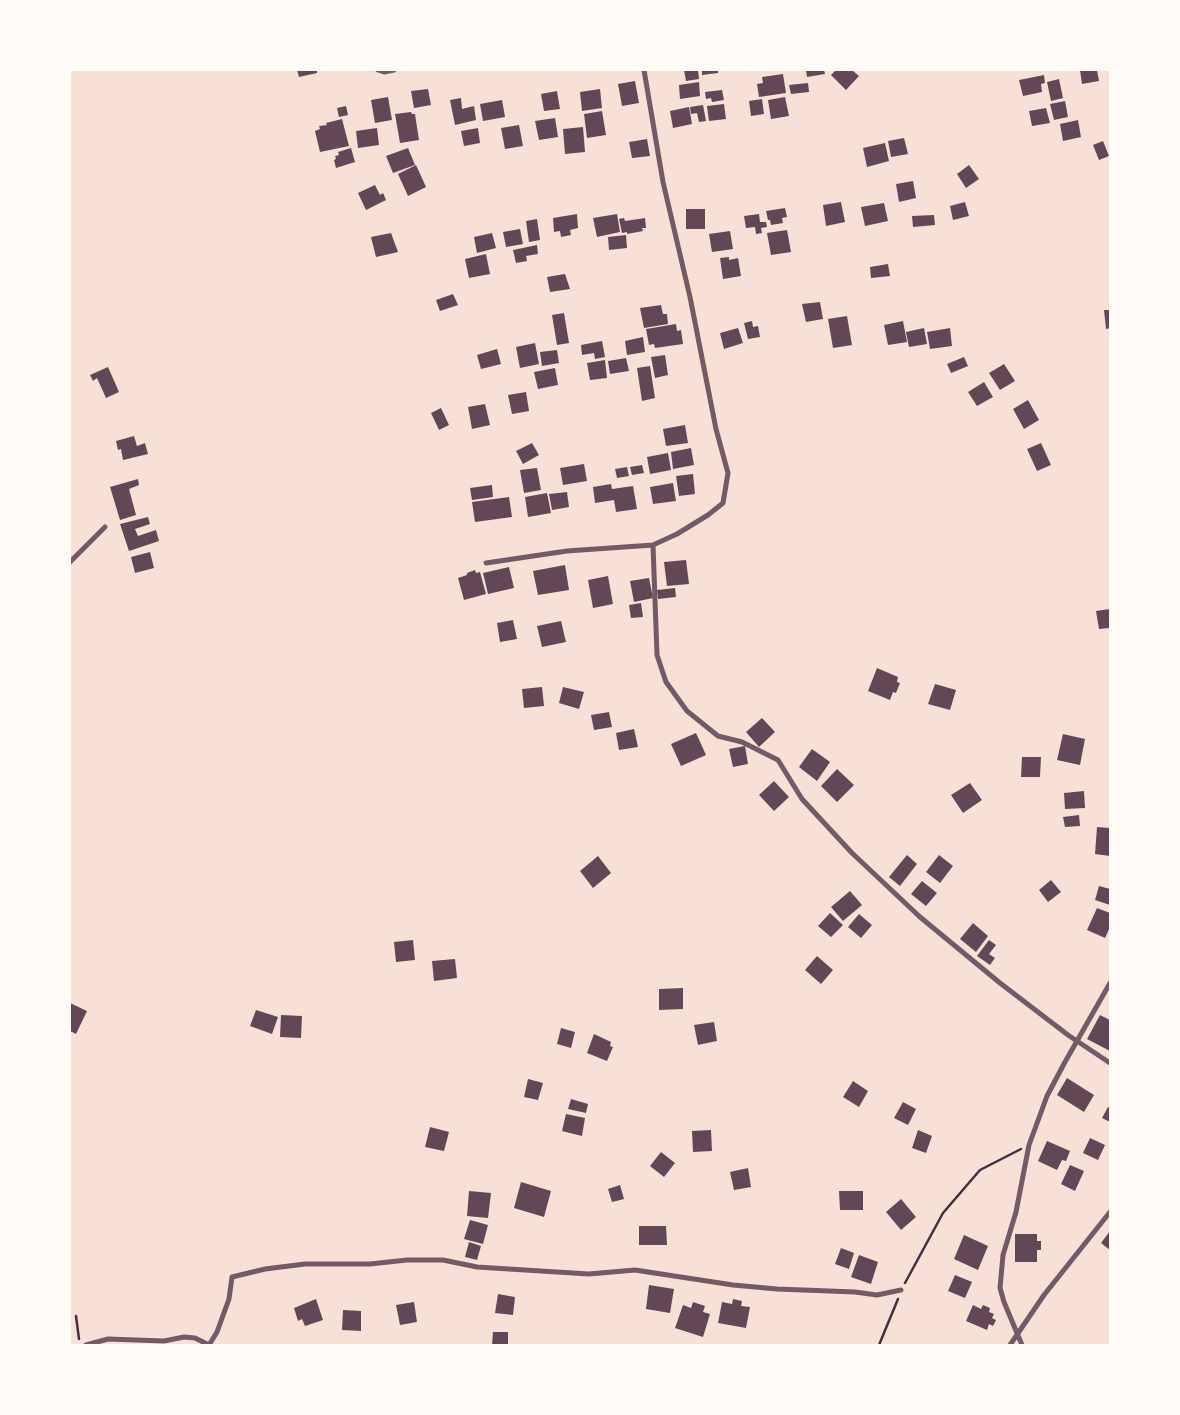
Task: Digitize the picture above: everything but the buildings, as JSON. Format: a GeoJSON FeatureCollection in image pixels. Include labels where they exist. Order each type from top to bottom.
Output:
{"type":"FeatureCollection","features":[{"type":"Feature","properties":{"kind":"street"},"geometry":{"type":"LineString","coordinates":[[378,70],[384,72],[394,70]]}},
{"type":"Feature","properties":{"kind":"street"},"geometry":{"type":"LineString","coordinates":[[486,563],[575,550],[653,545],[677,534],[708,515],[723,503],[728,473],[716,429],[690,297],[663,182],[644,70]]}},
{"type":"Feature","properties":{"kind":"street"},"geometry":{"type":"LineString","coordinates":[[70,562],[105,527]]}},
{"type":"Feature","properties":{"kind":"street"},"geometry":{"type":"LineString","coordinates":[[653,545],[657,656],[666,682],[687,711],[718,736],[742,742],[778,760],[802,799],[852,853],[920,917],[1000,983],[1076,1041],[1110,1063]]}},
{"type":"Feature","properties":{"kind":"street"},"geometry":{"type":"LineString","coordinates":[[1022,1345],[1000,1288],[1003,1255],[1016,1212],[1029,1145],[1047,1096],[1110,983]]}},
{"type":"Feature","properties":{"kind":"street"},"geometry":{"type":"LineString","coordinates":[[1010,1345],[1044,1295],[1110,1212]]}},
{"type":"Feature","properties":{"kind":"street"},"geometry":{"type":"LineString","coordinates":[[86,1345],[108,1339],[164,1341],[184,1337],[195,1338],[209,1345],[217,1332],[229,1299],[232,1277],[305,1264],[370,1264],[407,1260],[443,1260],[477,1267],[589,1274],[635,1270],[724,1284],[776,1289],[854,1292],[877,1295],[901,1290]]}},
{"type":"Feature","properties":{"kind":"path"},"geometry":{"type":"LineString","coordinates":[[879,1345],[901,1290],[943,1213],[980,1170],[1029,1145]]}},
{"type":"Feature","properties":{"kind":"path"},"geometry":{"type":"LineString","coordinates":[[76,1316],[80,1345]]}}]}
